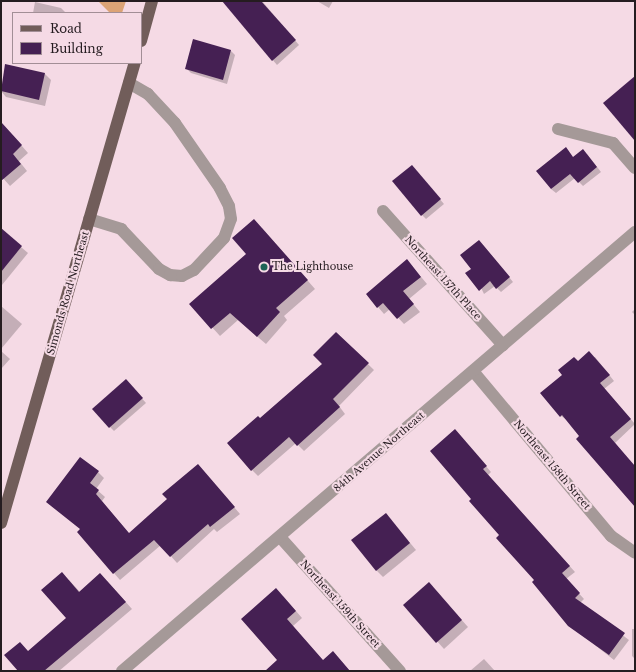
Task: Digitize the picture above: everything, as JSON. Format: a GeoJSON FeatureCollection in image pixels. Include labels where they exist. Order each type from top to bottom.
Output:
{"type":"FeatureCollection","features":[{"type":"Feature","properties":{"kind":"main road"},"geometry":{"type":"LineString","coordinates":[[142,37],[152,1]]}},
{"type":"Feature","properties":{"kind":"main road","name":"Simonds Road Northeast"},"geometry":{"type":"LineString","coordinates":[[1,523],[135,64]]}},
{"type":"Feature","properties":{"kind":"street"},"geometry":{"type":"LineString","coordinates":[[89,219],[121,229],[159,269],[170,275],[182,276],[194,270],[224,238],[231,219],[230,206],[220,188],[175,123],[148,94],[129,83]]}},
{"type":"Feature","properties":{"kind":"street"},"geometry":{"type":"LineString","coordinates":[[558,129],[614,143],[635,168]]}},
{"type":"Feature","properties":{"kind":"street","name":"Northeast 157th Place"},"geometry":{"type":"LineString","coordinates":[[383,211],[503,345]]}},
{"type":"Feature","properties":{"kind":"street","name":"84th Avenue Northeast"},"geometry":{"type":"LineString","coordinates":[[122,671],[635,232]]}},
{"type":"Feature","properties":{"kind":"street","name":"Northeast 158th Street"},"geometry":{"type":"LineString","coordinates":[[473,371],[611,536],[635,553]]}},
{"type":"Feature","properties":{"kind":"street","name":"Northeast 159th Street"},"geometry":{"type":"LineString","coordinates":[[280,537],[400,671]]}},
{"type":"Feature","properties":{"kind":"shaded area"},"geometry":{"type":"Polygon","coordinates":[[[98,1],[126,1],[122,12],[109,12],[98,1]]]}},
{"type":"Feature","properties":{"kind":"building"},"geometry":{"type":"Polygon","coordinates":[[[222,1],[261,1],[296,40],[272,61],[222,1]]]}},
{"type":"Feature","properties":{"kind":"building"},"geometry":{"type":"Polygon","coordinates":[[[193,39],[231,50],[223,80],[185,69],[193,39]]]}},
{"type":"Feature","properties":{"kind":"building"},"geometry":{"type":"Polygon","coordinates":[[[5,64],[45,73],[39,100],[1,91],[5,64]]]}},
{"type":"Feature","properties":{"kind":"building"},"geometry":{"type":"Polygon","coordinates":[[[635,76],[635,141],[603,103],[635,76]]]}},
{"type":"Feature","properties":{"kind":"building"},"geometry":{"type":"Polygon","coordinates":[[[1,122],[22,145],[13,154],[21,164],[1,181],[1,122]]]}},
{"type":"Feature","properties":{"kind":"building"},"geometry":{"type":"Polygon","coordinates":[[[566,147],[573,157],[583,149],[597,167],[578,183],[570,174],[551,189],[536,171],[566,147]]]}},
{"type":"Feature","properties":{"kind":"building"},"geometry":{"type":"Polygon","coordinates":[[[412,165],[441,199],[421,216],[392,181],[412,165]]]}},
{"type":"Feature","properties":{"kind":"building","name":"The Lighthouse"},"geometry":{"type":"Polygon","coordinates":[[[254,219],[308,280],[276,308],[280,312],[257,337],[230,313],[211,329],[189,304],[246,254],[232,238],[254,219]]]}},
{"type":"Feature","properties":{"kind":"building"},"geometry":{"type":"Polygon","coordinates":[[[1,228],[22,246],[1,272],[1,228]]]}},
{"type":"Feature","properties":{"kind":"building"},"geometry":{"type":"Polygon","coordinates":[[[479,240],[510,277],[496,289],[490,281],[479,291],[465,273],[471,269],[460,255],[479,240]]]}},
{"type":"Feature","properties":{"kind":"building"},"geometry":{"type":"Polygon","coordinates":[[[407,259],[421,277],[403,291],[414,304],[397,319],[383,303],[377,308],[366,294],[407,259]]]}},
{"type":"Feature","properties":{"kind":"building"},"geometry":{"type":"Polygon","coordinates":[[[336,332],[369,363],[333,399],[340,407],[297,446],[289,437],[251,471],[227,443],[258,416],[260,418],[322,364],[313,355],[336,332]]]}},
{"type":"Feature","properties":{"kind":"building"},"geometry":{"type":"Polygon","coordinates":[[[589,351],[610,375],[600,383],[631,419],[610,437],[635,466],[635,507],[576,439],[579,436],[562,415],[560,417],[540,393],[562,375],[558,370],[574,357],[578,361],[589,351]]]}},
{"type":"Feature","properties":{"kind":"building"},"geometry":{"type":"Polygon","coordinates":[[[126,379],[143,398],[109,428],[92,409],[126,379]]]}},
{"type":"Feature","properties":{"kind":"building"},"geometry":{"type":"Polygon","coordinates":[[[455,429],[487,466],[483,469],[570,566],[562,573],[580,593],[575,598],[625,633],[609,655],[568,626],[532,582],[534,580],[496,538],[499,535],[469,501],[471,499],[430,451],[455,429]]]}},
{"type":"Feature","properties":{"kind":"building"},"geometry":{"type":"Polygon","coordinates":[[[80,457],[99,471],[90,483],[99,490],[96,494],[129,533],[167,499],[162,494],[198,464],[235,507],[210,527],[208,524],[170,557],[154,540],[113,574],[77,532],[80,529],[46,502],[80,457]]]}},
{"type":"Feature","properties":{"kind":"building"},"geometry":{"type":"Polygon","coordinates":[[[386,513],[410,543],[376,571],[351,540],[386,513]]]}},
{"type":"Feature","properties":{"kind":"building"},"geometry":{"type":"Polygon","coordinates":[[[62,572],[79,592],[100,573],[126,602],[44,671],[18,671],[4,655],[20,642],[28,651],[66,618],[41,590],[62,572]]]}},
{"type":"Feature","properties":{"kind":"building"},"geometry":{"type":"Polygon","coordinates":[[[429,582],[462,620],[436,643],[403,605],[429,582]]]}},
{"type":"Feature","properties":{"kind":"building"},"geometry":{"type":"Polygon","coordinates":[[[276,588],[296,611],[287,619],[323,660],[333,651],[350,671],[265,671],[277,660],[241,619],[276,588]]]}},
{"type":"Feature","properties":{"kind":"place","name":"The Lighthouse"},"geometry":{"type":"Point","coordinates":[264,267]}}]}
